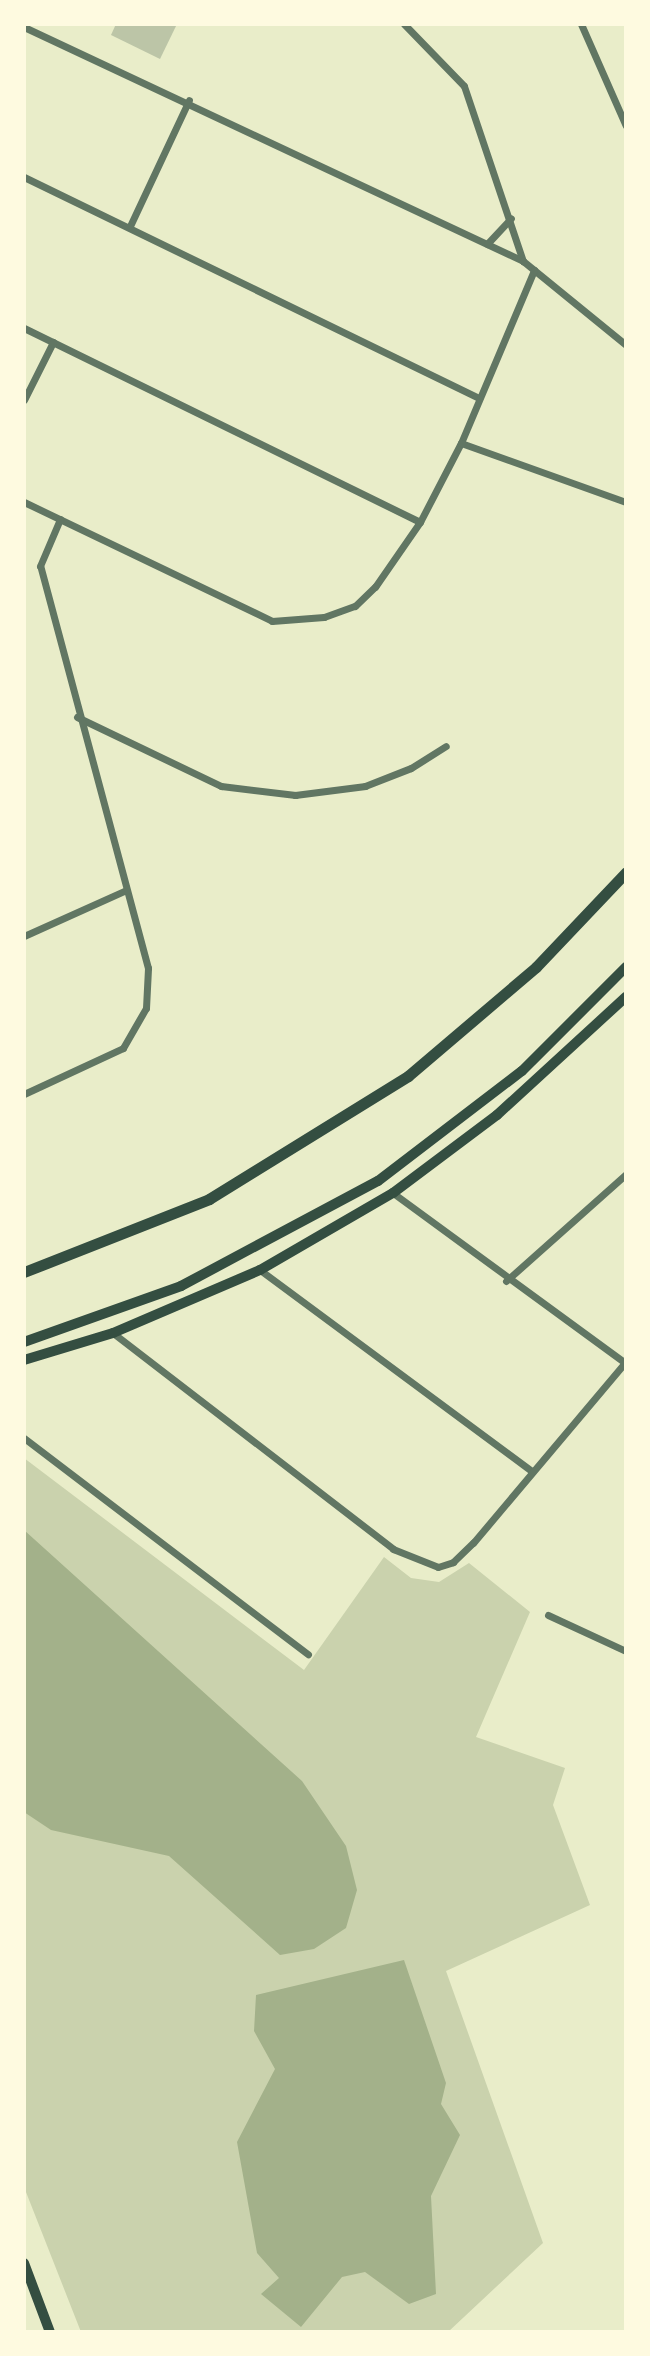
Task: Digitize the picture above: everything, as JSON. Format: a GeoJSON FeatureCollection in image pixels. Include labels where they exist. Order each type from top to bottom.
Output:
{"type":"FeatureCollection","features":[{"type":"Feature","properties":{"kind":"main road"},"geometry":{"type":"LineString","coordinates":[[24,1272],[209,1199],[408,1076],[536,967],[626,872]]}},
{"type":"Feature","properties":{"kind":"main road"},"geometry":{"type":"LineString","coordinates":[[24,1342],[107,1317],[247,1253],[378,1181],[522,1071],[626,967]]}},
{"type":"Feature","properties":{"kind":"main road"},"geometry":{"type":"LineString","coordinates":[[24,1360],[113,1333],[260,1270],[393,1193],[535,1083],[626,997]]}},
{"type":"Feature","properties":{"kind":"main road"},"geometry":{"type":"LineString","coordinates":[[522,1071],[535,1083]]}},
{"type":"Feature","properties":{"kind":"main road"},"geometry":{"type":"LineString","coordinates":[[378,1181],[393,1193]]}},
{"type":"Feature","properties":{"kind":"main road"},"geometry":{"type":"LineString","coordinates":[[247,1253],[260,1270]]}},
{"type":"Feature","properties":{"kind":"main road"},"geometry":{"type":"LineString","coordinates":[[107,1317],[113,1333]]}},
{"type":"Feature","properties":{"kind":"main road"},"geometry":{"type":"LineString","coordinates":[[24,2263],[50,2332]]}},
{"type":"Feature","properties":{"kind":"street"},"geometry":{"type":"LineString","coordinates":[[404,24],[464,86],[523,261]]}},
{"type":"Feature","properties":{"kind":"street"},"geometry":{"type":"LineString","coordinates":[[581,24],[626,126]]}},
{"type":"Feature","properties":{"kind":"street"},"geometry":{"type":"LineString","coordinates":[[24,27],[189,100],[523,261],[626,345]]}},
{"type":"Feature","properties":{"kind":"street"},"geometry":{"type":"LineString","coordinates":[[130,226],[189,100]]}},
{"type":"Feature","properties":{"kind":"street"},"geometry":{"type":"LineString","coordinates":[[24,177],[479,398]]}},
{"type":"Feature","properties":{"kind":"street"},"geometry":{"type":"LineString","coordinates":[[487,244],[511,218]]}},
{"type":"Feature","properties":{"kind":"street"},"geometry":{"type":"LineString","coordinates":[[24,502],[272,621],[324,617],[355,606],[375,587],[420,522],[461,443],[534,270]]}},
{"type":"Feature","properties":{"kind":"street"},"geometry":{"type":"LineString","coordinates":[[24,328],[420,522]]}},
{"type":"Feature","properties":{"kind":"street"},"geometry":{"type":"LineString","coordinates":[[24,400],[53,342]]}},
{"type":"Feature","properties":{"kind":"street"},"geometry":{"type":"LineString","coordinates":[[461,443],[626,502]]}},
{"type":"Feature","properties":{"kind":"street"},"geometry":{"type":"LineString","coordinates":[[24,1094],[123,1048],[146,1008],[148,968],[77,717],[40,566],[60,519]]}},
{"type":"Feature","properties":{"kind":"street"},"geometry":{"type":"LineString","coordinates":[[77,717],[221,786],[295,795],[365,786],[411,768],[446,746]]}},
{"type":"Feature","properties":{"kind":"street"},"geometry":{"type":"LineString","coordinates":[[24,936],[124,891]]}},
{"type":"Feature","properties":{"kind":"street"},"geometry":{"type":"LineString","coordinates":[[506,1281],[626,1174]]}},
{"type":"Feature","properties":{"kind":"street"},"geometry":{"type":"LineString","coordinates":[[113,1333],[393,1549],[423,1565],[453,1562],[625,1362],[506,1281],[393,1193]]}},
{"type":"Feature","properties":{"kind":"street"},"geometry":{"type":"LineString","coordinates":[[260,1270],[530,1470]]}},
{"type":"Feature","properties":{"kind":"street"},"geometry":{"type":"LineString","coordinates":[[24,1438],[308,1654]]}},
{"type":"Feature","properties":{"kind":"street"},"geometry":{"type":"LineString","coordinates":[[548,1615],[626,1651]]}},
{"type":"Feature","properties":{"kind":"shaded area"},"geometry":{"type":"Polygon","coordinates":[[[24,1458],[304,1670],[384,1557],[411,1578],[439,1582],[469,1563],[530,1612],[476,1737],[565,1768],[553,1805],[590,1905],[446,1971],[543,2243],[448,2332],[81,2332],[24,2187],[24,1458]]]}},
{"type":"Feature","properties":{"kind":"shaded area"},"geometry":{"type":"Polygon","coordinates":[[[24,1530],[302,1781],[346,1846],[357,1890],[346,1928],[314,1949],[280,1955],[169,1856],[51,1830],[24,1812],[24,1530]]]}},
{"type":"Feature","properties":{"kind":"shaded area"},"geometry":{"type":"Polygon","coordinates":[[[404,1960],[446,2083],[441,2104],[460,2135],[431,2196],[436,2294],[409,2304],[365,2272],[342,2277],[301,2327],[261,2294],[279,2278],[257,2253],[237,2142],[275,2069],[254,2031],[256,1995],[404,1960]]]}},
{"type":"Feature","properties":{"kind":"building"},"geometry":{"type":"Polygon","coordinates":[[[116,24],[177,24],[160,59],[111,35],[116,24]]]}}]}
